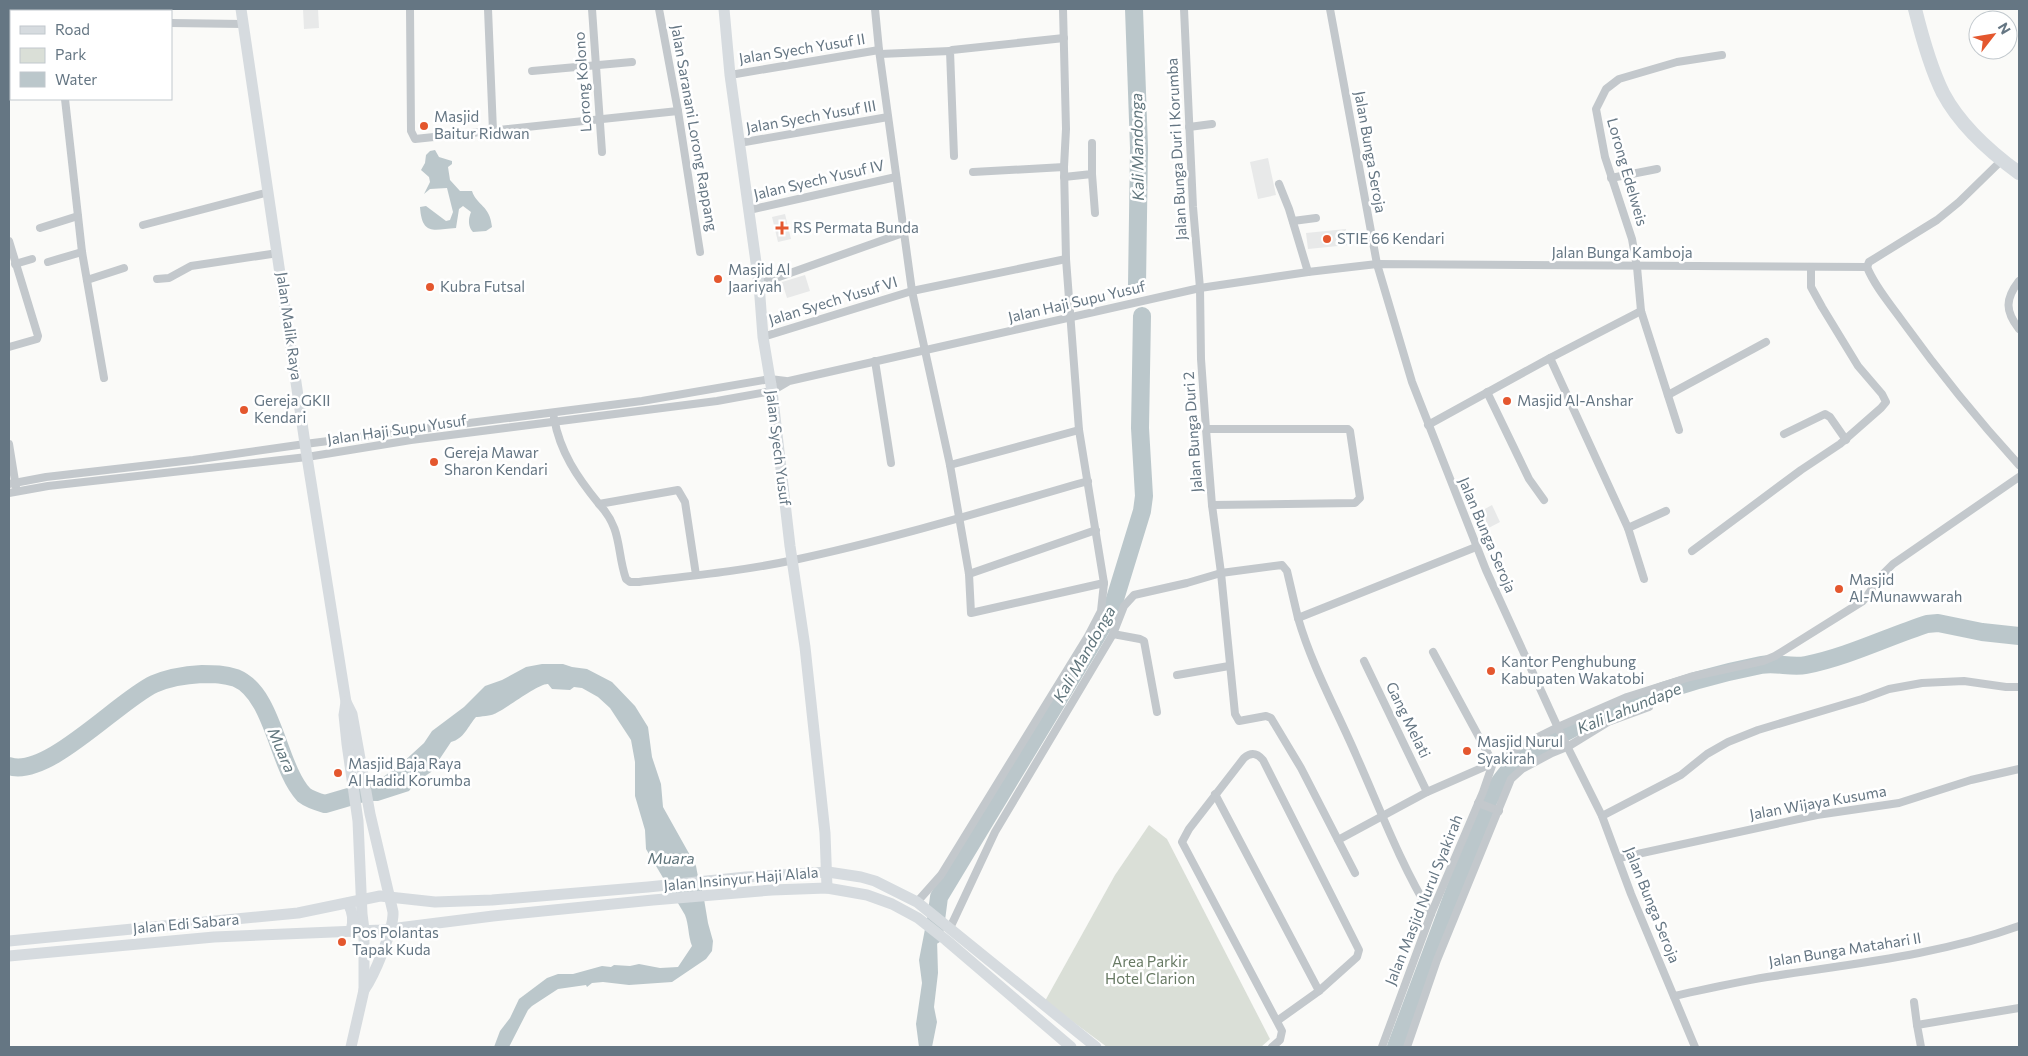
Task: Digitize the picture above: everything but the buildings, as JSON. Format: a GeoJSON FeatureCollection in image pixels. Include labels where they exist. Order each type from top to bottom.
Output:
{"type":"FeatureCollection","features":[{"type":"Feature","properties":{"kind":"highway"},"geometry":{"type":"LineString","coordinates":[[1915,9],[1932,67],[1943,92],[1960,118],[2002,160],[2019,173]]}},
{"type":"Feature","properties":{"kind":"main road","name":"Jalan Malik Raya"},"geometry":{"type":"LineString","coordinates":[[241,9],[307,457],[346,702],[352,714],[360,789]]}},
{"type":"Feature","properties":{"kind":"main road","name":"Jalan Syech Yusuf"},"geometry":{"type":"LineString","coordinates":[[724,9],[730,75],[749,210],[763,337],[805,647],[828,872],[827,888]]}},
{"type":"Feature","properties":{"kind":"main road"},"geometry":{"type":"LineString","coordinates":[[360,789],[370,814],[394,917],[370,982],[364,990]]}},
{"type":"Feature","properties":{"kind":"main road"},"geometry":{"type":"LineString","coordinates":[[351,1047],[364,990],[363,900],[357,815],[360,789]]}},
{"type":"Feature","properties":{"kind":"main road","name":"Jalan Insinyur Haji Alala"},"geometry":{"type":"LineString","coordinates":[[363,900],[372,897],[389,896],[435,902],[492,900],[828,872],[861,877],[875,881],[918,903],[1096,1047]]}},
{"type":"Feature","properties":{"kind":"main road","name":"Jalan Insinyur Haji Alala"},"geometry":{"type":"LineString","coordinates":[[364,930],[653,900],[772,890],[827,888],[867,895],[892,904],[918,918],[1070,1047]]}},
{"type":"Feature","properties":{"kind":"main road","name":"Jalan Edi Sabara"},"geometry":{"type":"LineString","coordinates":[[9,941],[298,914],[363,900]]}},
{"type":"Feature","properties":{"kind":"main road"},"geometry":{"type":"LineString","coordinates":[[348,903],[352,910],[353,922],[351,931]]}},
{"type":"Feature","properties":{"kind":"main road","name":"Jalan Edi Sabara"},"geometry":{"type":"LineString","coordinates":[[9,956],[214,937],[364,930]]}},
{"type":"Feature","properties":{"kind":"street"},"geometry":{"type":"LineString","coordinates":[[410,9],[411,131],[415,139],[420,140],[678,111]]}},
{"type":"Feature","properties":{"kind":"street"},"geometry":{"type":"LineString","coordinates":[[488,9],[493,131]]}},
{"type":"Feature","properties":{"kind":"street","name":"Lorong Kolono"},"geometry":{"type":"LineString","coordinates":[[592,9],[602,152]]}},
{"type":"Feature","properties":{"kind":"street","name":"Jalan Saranani Lorong Rappang"},"geometry":{"type":"LineString","coordinates":[[660,9],[700,252]]}},
{"type":"Feature","properties":{"kind":"street"},"geometry":{"type":"LineString","coordinates":[[875,9],[879,52],[912,291],[950,465],[969,574],[971,613],[1104,583]]}},
{"type":"Feature","properties":{"kind":"street"},"geometry":{"type":"LineString","coordinates":[[918,903],[945,868],[1088,636],[1101,611],[1104,583],[1080,430],[1066,259],[1064,167],[1066,128],[1063,9]]}},
{"type":"Feature","properties":{"kind":"street","name":"Jalan Bunga Duri I Korumba"},"geometry":{"type":"LineString","coordinates":[[1184,9],[1193,207],[1200,288]]}},
{"type":"Feature","properties":{"kind":"street","name":"Jalan Bunga Seroja"},"geometry":{"type":"LineString","coordinates":[[1330,9],[1377,264],[1412,382],[1476,547],[1558,728],[1602,816],[1695,1047]]}},
{"type":"Feature","properties":{"kind":"street"},"geometry":{"type":"LineString","coordinates":[[172,23],[243,24]]}},
{"type":"Feature","properties":{"kind":"street","name":"Jalan Syech Yusuf II"},"geometry":{"type":"LineString","coordinates":[[730,75],[879,52],[950,51],[958,48],[1064,38]]}},
{"type":"Feature","properties":{"kind":"street"},"geometry":{"type":"LineString","coordinates":[[950,51],[954,156]]}},
{"type":"Feature","properties":{"kind":"street","name":"Lorong Edelweis"},"geometry":{"type":"LineString","coordinates":[[1679,430],[1640,311],[1637,267],[1629,228],[1611,178],[1596,115],[1597,106],[1606,89],[1614,81],[1626,76],[1678,62],[1722,56]]}},
{"type":"Feature","properties":{"kind":"street"},"geometry":{"type":"LineString","coordinates":[[532,71],[632,62]]}},
{"type":"Feature","properties":{"kind":"street"},"geometry":{"type":"LineString","coordinates":[[65,100],[82,252],[104,378]]}},
{"type":"Feature","properties":{"kind":"street","name":"Jalan Syech Yusuf III"},"geometry":{"type":"LineString","coordinates":[[739,143],[888,117]]}},
{"type":"Feature","properties":{"kind":"street"},"geometry":{"type":"LineString","coordinates":[[1190,127],[1212,124]]}},
{"type":"Feature","properties":{"kind":"street"},"geometry":{"type":"LineString","coordinates":[[1092,144],[1095,213]]}},
{"type":"Feature","properties":{"kind":"street"},"geometry":{"type":"LineString","coordinates":[[2002,160],[1944,214],[1869,262],[1867,267],[1883,295],[1922,348],[1964,402],[2019,465]]}},
{"type":"Feature","properties":{"kind":"street"},"geometry":{"type":"LineString","coordinates":[[973,172],[1064,167]]}},
{"type":"Feature","properties":{"kind":"street"},"geometry":{"type":"LineString","coordinates":[[1611,178],[1657,168]]}},
{"type":"Feature","properties":{"kind":"street"},"geometry":{"type":"LineString","coordinates":[[1064,177],[1092,174]]}},
{"type":"Feature","properties":{"kind":"street","name":"Jalan Syech Yusuf IV"},"geometry":{"type":"LineString","coordinates":[[749,210],[896,177]]}},
{"type":"Feature","properties":{"kind":"street"},"geometry":{"type":"LineString","coordinates":[[1279,184],[1293,221],[1308,272]]}},
{"type":"Feature","properties":{"kind":"street"},"geometry":{"type":"LineString","coordinates":[[143,225],[269,192]]}},
{"type":"Feature","properties":{"kind":"street"},"geometry":{"type":"LineString","coordinates":[[40,228],[78,216]]}},
{"type":"Feature","properties":{"kind":"street"},"geometry":{"type":"LineString","coordinates":[[1293,221],[1316,218]]}},
{"type":"Feature","properties":{"kind":"street"},"geometry":{"type":"LineString","coordinates":[[758,284],[903,233]]}},
{"type":"Feature","properties":{"kind":"street"},"geometry":{"type":"LineString","coordinates":[[9,241],[38,338],[9,347]]}},
{"type":"Feature","properties":{"kind":"street"},"geometry":{"type":"LineString","coordinates":[[48,262],[82,252]]}},
{"type":"Feature","properties":{"kind":"street"},"geometry":{"type":"LineString","coordinates":[[157,279],[169,278],[191,266],[278,253]]}},
{"type":"Feature","properties":{"kind":"street","name":"Jalan Syech Yusuf VI"},"geometry":{"type":"LineString","coordinates":[[763,337],[912,291],[1066,259]]}},
{"type":"Feature","properties":{"kind":"street"},"geometry":{"type":"LineString","coordinates":[[15,264],[32,260]]}},
{"type":"Feature","properties":{"kind":"street","name":"Jalan Bunga Kamboja"},"geometry":{"type":"LineString","coordinates":[[1377,264],[1867,267]]}},
{"type":"Feature","properties":{"kind":"street","name":"Jalan Haji Supu Yusuf"},"geometry":{"type":"LineString","coordinates":[[13,492],[48,486],[307,457],[411,440],[717,401],[786,381],[1200,288],[1377,264]]}},
{"type":"Feature","properties":{"kind":"street"},"geometry":{"type":"LineString","coordinates":[[1692,552],[1801,470],[1846,440],[1883,406],[1886,400],[1858,366],[1825,312],[1812,287],[1811,267]]}},
{"type":"Feature","properties":{"kind":"street"},"geometry":{"type":"LineString","coordinates":[[87,280],[124,268]]}},
{"type":"Feature","properties":{"kind":"street"},"geometry":{"type":"LineString","coordinates":[[2019,281],[2011,292],[2008,304],[2013,320],[2019,329]]}},
{"type":"Feature","properties":{"kind":"street","name":"Jalan Bunga Duri 2"},"geometry":{"type":"LineString","coordinates":[[1200,288],[1201,359],[1212,505],[1221,573],[1229,666],[1237,720],[1241,721],[1266,716],[1271,718],[1301,768],[1338,840]]}},
{"type":"Feature","properties":{"kind":"street"},"geometry":{"type":"LineString","coordinates":[[1428,425],[1640,311]]}},
{"type":"Feature","properties":{"kind":"street"},"geometry":{"type":"LineString","coordinates":[[1668,396],[1766,342]]}},
{"type":"Feature","properties":{"kind":"street"},"geometry":{"type":"LineString","coordinates":[[1550,358],[1628,528],[1644,579]]}},
{"type":"Feature","properties":{"kind":"street"},"geometry":{"type":"LineString","coordinates":[[875,361],[891,463]]}},
{"type":"Feature","properties":{"kind":"street","name":"Jalan Haji Supu Yusuf"},"geometry":{"type":"LineString","coordinates":[[12,483],[771,385]]}},
{"type":"Feature","properties":{"kind":"street"},"geometry":{"type":"LineString","coordinates":[[1487,392],[1530,480],[1544,500]]}},
{"type":"Feature","properties":{"kind":"street"},"geometry":{"type":"LineString","coordinates":[[552,413],[558,440],[567,459],[582,484],[610,518],[627,580],[639,582],[792,560],[959,518],[1088,481]]}},
{"type":"Feature","properties":{"kind":"street"},"geometry":{"type":"LineString","coordinates":[[1784,434],[1825,414],[1830,417],[1846,440]]}},
{"type":"Feature","properties":{"kind":"street"},"geometry":{"type":"LineString","coordinates":[[1206,429],[1350,430],[1360,498],[1355,503],[1212,505]]}},
{"type":"Feature","properties":{"kind":"street"},"geometry":{"type":"LineString","coordinates":[[950,465],[1080,430]]}},
{"type":"Feature","properties":{"kind":"street"},"geometry":{"type":"LineString","coordinates":[[9,444],[13,492]]}},
{"type":"Feature","properties":{"kind":"street"},"geometry":{"type":"LineString","coordinates":[[1355,873],[1338,840],[1428,792],[1493,763],[1524,744],[1626,697],[1690,677],[1763,661],[1775,656],[1863,601],[1882,575],[1893,564],[2019,477]]}},
{"type":"Feature","properties":{"kind":"street"},"geometry":{"type":"LineString","coordinates":[[599,504],[639,495],[678,490],[685,502],[696,575]]}},
{"type":"Feature","properties":{"kind":"street"},"geometry":{"type":"LineString","coordinates":[[1628,528],[1666,511]]}},
{"type":"Feature","properties":{"kind":"street"},"geometry":{"type":"LineString","coordinates":[[969,574],[1096,530]]}},
{"type":"Feature","properties":{"kind":"street"},"geometry":{"type":"LineString","coordinates":[[1298,618],[1476,547]]}},
{"type":"Feature","properties":{"kind":"street"},"geometry":{"type":"LineString","coordinates":[[949,928],[995,832],[1113,634],[1124,606],[1134,595],[1221,573],[1284,566],[1288,572],[1298,618],[1317,672],[1349,739],[1408,875],[1431,914]]}},
{"type":"Feature","properties":{"kind":"street"},"geometry":{"type":"LineString","coordinates":[[1113,634],[1140,639],[1144,642],[1157,712]]}},
{"type":"Feature","properties":{"kind":"street"},"geometry":{"type":"LineString","coordinates":[[1433,652],[1493,763]]}},
{"type":"Feature","properties":{"kind":"street","name":"Gang Melati"},"geometry":{"type":"LineString","coordinates":[[1364,661],[1428,792]]}},
{"type":"Feature","properties":{"kind":"street"},"geometry":{"type":"LineString","coordinates":[[1177,675],[1229,666]]}},
{"type":"Feature","properties":{"kind":"street"},"geometry":{"type":"LineString","coordinates":[[1602,816],[1681,775],[1712,751],[1728,742],[1758,730],[1889,689],[1922,683],[1964,680],[2006,687],[2019,687]]}},
{"type":"Feature","properties":{"kind":"street"},"geometry":{"type":"LineString","coordinates":[[1407,1047],[1441,952],[1508,785],[1514,776],[1608,722],[1649,707]]}},
{"type":"Feature","properties":{"kind":"street"},"geometry":{"type":"LineString","coordinates":[[1272,1047],[1281,1037],[1282,1031],[1182,844],[1182,839],[1215,794],[1246,756],[1255,754],[1263,760],[1359,950],[1357,957],[1319,991],[1277,1021]]}},
{"type":"Feature","properties":{"kind":"street","name":"Jalan Masjid Nurul Syakirah"},"geometry":{"type":"LineString","coordinates":[[1382,1047],[1431,914],[1480,803],[1493,763]]}},
{"type":"Feature","properties":{"kind":"street","name":"Jalan Wijaya Kusuma"},"geometry":{"type":"LineString","coordinates":[[1619,858],[1817,815],[1899,803],[1971,780],[2019,769]]}},
{"type":"Feature","properties":{"kind":"street"},"geometry":{"type":"LineString","coordinates":[[1479,770],[1489,777]]}},
{"type":"Feature","properties":{"kind":"street"},"geometry":{"type":"LineString","coordinates":[[1215,794],[1319,991]]}},
{"type":"Feature","properties":{"kind":"street"},"geometry":{"type":"LineString","coordinates":[[1480,803],[1498,810]]}},
{"type":"Feature","properties":{"kind":"street","name":"Jalan Bunga Matahari II"},"geometry":{"type":"LineString","coordinates":[[1674,996],[1772,976],[1888,960],[1977,940],[2019,926]]}},
{"type":"Feature","properties":{"kind":"street"},"geometry":{"type":"LineString","coordinates":[[1914,1002],[1921,1047]]}},
{"type":"Feature","properties":{"kind":"street"},"geometry":{"type":"LineString","coordinates":[[1917,1026],[2019,1008]]}},
{"type":"Feature","properties":{"kind":"shaded area"},"geometry":{"type":"Polygon","coordinates":[[[303,9],[318,9],[319,28],[304,29],[303,9]]]}},
{"type":"Feature","properties":{"kind":"shaded area"},"geometry":{"type":"Polygon","coordinates":[[[1268,158],[1276,195],[1258,199],[1250,162],[1268,158]]]}},
{"type":"Feature","properties":{"kind":"shaded area","name":"RS Permata Bunda"},"geometry":{"type":"Polygon","coordinates":[[[785,214],[791,239],[778,242],[772,217],[785,214]]]}},
{"type":"Feature","properties":{"kind":"shaded area","name":"STIE 66 Kendari"},"geometry":{"type":"Polygon","coordinates":[[[1346,229],[1348,245],[1308,249],[1306,233],[1346,229]]]}},
{"type":"Feature","properties":{"kind":"shaded area"},"geometry":{"type":"Polygon","coordinates":[[[805,275],[810,291],[787,298],[782,282],[805,275]]]}},
{"type":"Feature","properties":{"kind":"shaded area"},"geometry":{"type":"Polygon","coordinates":[[[1492,505],[1500,522],[1481,532],[1472,516],[1492,505]]]}},
{"type":"Feature","properties":{"kind":"green space","name":"Area Parkir Hotel Clarion"},"geometry":{"type":"Polygon","coordinates":[[[1149,825],[1167,839],[1270,1039],[1261,1047],[1107,1047],[1045,1001],[1115,875],[1149,825]]]}},
{"type":"Feature","properties":{"kind":"water"},"geometry":{"type":"Polygon","coordinates":[[[435,150],[439,157],[452,161],[452,164],[448,167],[450,180],[460,191],[472,191],[489,214],[492,227],[486,231],[473,232],[469,223],[471,212],[463,206],[459,209],[456,228],[436,230],[427,227],[424,223],[420,207],[426,206],[446,221],[450,220],[453,212],[447,188],[430,189],[424,194],[430,182],[429,177],[421,170],[425,163],[426,155],[430,151],[435,150]]]}},
{"type":"Feature","properties":{"kind":"water","name":"Muara"},"geometry":{"type":"Polygon","coordinates":[[[542,664],[563,664],[587,669],[612,682],[635,706],[648,727],[652,757],[661,784],[663,807],[696,866],[713,941],[712,951],[706,959],[672,982],[629,985],[603,982],[592,983],[587,987],[586,985],[558,989],[528,1010],[509,1047],[494,1047],[500,1031],[510,1018],[519,999],[547,978],[558,974],[573,974],[602,966],[630,966],[639,964],[660,968],[678,967],[692,946],[685,915],[646,849],[645,830],[635,796],[635,762],[631,740],[610,708],[598,697],[582,688],[574,687],[570,690],[552,689],[548,684],[544,685],[494,714],[476,717],[463,735],[451,742],[431,772],[415,783],[409,791],[378,801],[372,801],[369,787],[400,765],[424,743],[432,731],[464,707],[485,686],[502,680],[526,667],[542,664]]]}},
{"type":"Feature","properties":{"kind":"water"},"geometry":{"type":"Polygon","coordinates":[[[925,929],[937,939],[938,973],[934,1007],[937,1022],[932,1047],[919,1047],[916,1024],[922,983],[919,960],[925,929]]]}},
{"type":"Feature","properties":{"kind":"waterway","name":"Kali Mandonga"},"geometry":{"type":"LineString","coordinates":[[1134,9],[1139,148],[1137,285]]}},
{"type":"Feature","properties":{"kind":"waterway","name":"Kali Mandonga"},"geometry":{"type":"LineString","coordinates":[[934,935],[939,897],[1111,612],[1142,511],[1144,496],[1140,428],[1142,316]]}},
{"type":"Feature","properties":{"kind":"waterway","name":"Kali Lahundape"},"geometry":{"type":"LineString","coordinates":[[1396,1047],[1489,799],[1513,767],[1542,746],[1601,715],[1666,690],[1761,665],[1806,665],[1852,652],[1927,624],[1938,623],[1982,632],[2019,636]]}},
{"type":"Feature","properties":{"kind":"waterway","name":"Muara"},"geometry":{"type":"LineString","coordinates":[[9,766],[25,767],[43,761],[83,736],[122,705],[154,684],[184,676],[215,674],[236,678],[249,686],[259,699],[267,714],[287,767],[304,795],[325,804],[383,787]]}},
{"type":"Feature","properties":{"kind":"place","name":"Masjid Baitur Ridwan"},"geometry":{"type":"Point","coordinates":[424,126]}},
{"type":"Feature","properties":{"kind":"place","name":"RS Permata Bunda"},"geometry":{"type":"Point","coordinates":[782,228]}},
{"type":"Feature","properties":{"kind":"place","name":"STIE 66 Kendari"},"geometry":{"type":"Point","coordinates":[1327,239]}},
{"type":"Feature","properties":{"kind":"place","name":"Masjid Al Jaariyah"},"geometry":{"type":"Point","coordinates":[718,279]}},
{"type":"Feature","properties":{"kind":"place","name":"Kubra Futsal"},"geometry":{"type":"Point","coordinates":[430,287]}},
{"type":"Feature","properties":{"kind":"place","name":"Masjid Al-Anshar"},"geometry":{"type":"Point","coordinates":[1507,401]}},
{"type":"Feature","properties":{"kind":"place","name":"Gereja GKII Kendari"},"geometry":{"type":"Point","coordinates":[244,410]}},
{"type":"Feature","properties":{"kind":"place","name":"Gereja Mawar Sharon Kendari"},"geometry":{"type":"Point","coordinates":[434,462]}},
{"type":"Feature","properties":{"kind":"place","name":"Masjid Al-Munawwarah"},"geometry":{"type":"Point","coordinates":[1839,589]}},
{"type":"Feature","properties":{"kind":"place","name":"Kantor Penghubung Kabupaten Wakatobi"},"geometry":{"type":"Point","coordinates":[1491,671]}},
{"type":"Feature","properties":{"kind":"place","name":"Masjid Nurul Syakirah"},"geometry":{"type":"Point","coordinates":[1467,751]}},
{"type":"Feature","properties":{"kind":"place","name":"Masjid Baja Raya Al Hadid Korumba"},"geometry":{"type":"Point","coordinates":[338,773]}},
{"type":"Feature","properties":{"kind":"place","name":"Pos Polantas Tapak Kuda"},"geometry":{"type":"Point","coordinates":[342,942]}}]}
